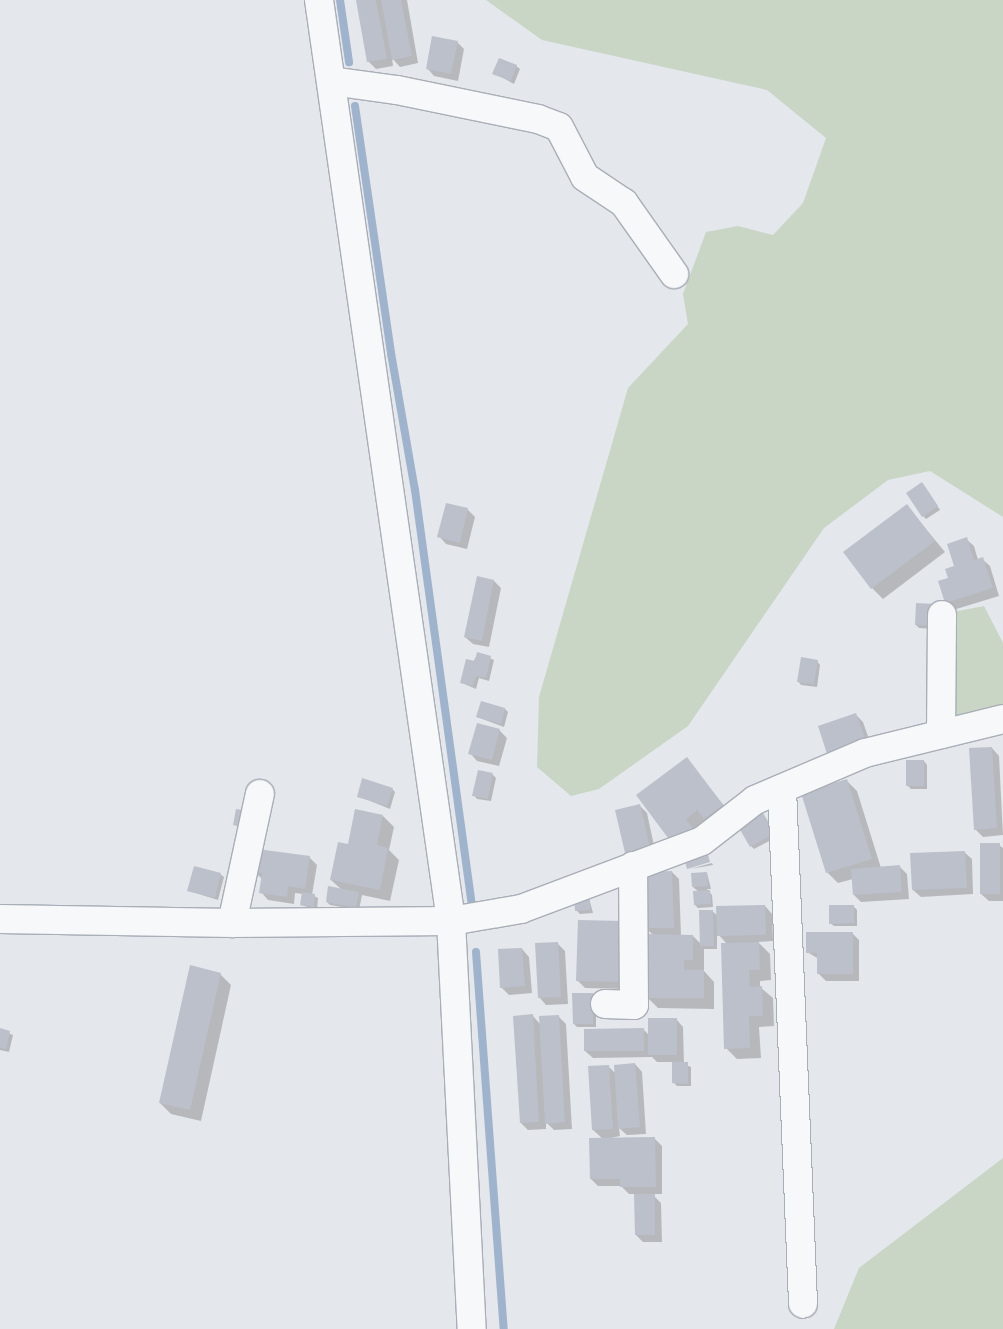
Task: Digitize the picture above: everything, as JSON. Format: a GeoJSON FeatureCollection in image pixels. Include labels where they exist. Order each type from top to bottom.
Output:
{"type":"FeatureCollection","features":[{"type":"Feature","properties":{"kind":"street"},"geometry":{"type":"LineString","coordinates":[[320,0],[451,921],[472,1329]]}},
{"type":"Feature","properties":{"kind":"street"},"geometry":{"type":"LineString","coordinates":[[331,81],[406,92],[538,119],[560,127],[585,178],[624,203],[674,274]]}},
{"type":"Feature","properties":{"kind":"street"},"geometry":{"type":"LineString","coordinates":[[941,734],[942,615]]}},
{"type":"Feature","properties":{"kind":"street"},"geometry":{"type":"LineString","coordinates":[[0,919],[232,923],[451,921],[521,909],[702,841],[754,800],[865,753],[1003,719]]}},
{"type":"Feature","properties":{"kind":"street"},"geometry":{"type":"LineString","coordinates":[[782,789],[803,1304]]}},
{"type":"Feature","properties":{"kind":"street"},"geometry":{"type":"LineString","coordinates":[[232,923],[260,794]]}},
{"type":"Feature","properties":{"kind":"street"},"geometry":{"type":"LineString","coordinates":[[605,1004],[634,1005],[633,866]]}},
{"type":"Feature","properties":{"kind":"green space"},"geometry":{"type":"Polygon","coordinates":[[[486,0],[1003,0],[1003,517],[930,471],[888,480],[824,528],[688,726],[599,789],[571,796],[537,767],[539,697],[628,388],[688,324],[683,294],[706,232],[738,226],[773,235],[803,203],[826,138],[767,90],[542,40],[486,0]]]}},
{"type":"Feature","properties":{"kind":"green space"},"geometry":{"type":"Polygon","coordinates":[[[984,606],[1003,643],[1003,709],[954,725],[953,612],[984,606]]]}},
{"type":"Feature","properties":{"kind":"green space"},"geometry":{"type":"Polygon","coordinates":[[[1003,1158],[1003,1329],[834,1329],[859,1268],[1003,1158]]]}},
{"type":"Feature","properties":{"kind":"building"},"geometry":{"type":"Polygon","coordinates":[[[356,0],[376,0],[387,59],[367,62],[356,0]]]}},
{"type":"Feature","properties":{"kind":"building"},"geometry":{"type":"Polygon","coordinates":[[[381,0],[401,0],[412,56],[392,60],[381,0]]]}},
{"type":"Feature","properties":{"kind":"building"},"geometry":{"type":"Polygon","coordinates":[[[432,36],[458,41],[451,74],[426,69],[432,36]]]}},
{"type":"Feature","properties":{"kind":"building"},"geometry":{"type":"Polygon","coordinates":[[[499,58],[517,65],[511,81],[492,74],[499,58]]]}},
{"type":"Feature","properties":{"kind":"building"},"geometry":{"type":"Polygon","coordinates":[[[922,482],[938,506],[922,517],[906,493],[922,482]]]}},
{"type":"Feature","properties":{"kind":"building"},"geometry":{"type":"Polygon","coordinates":[[[446,503],[468,508],[460,543],[437,537],[446,503]]]}},
{"type":"Feature","properties":{"kind":"building"},"geometry":{"type":"Polygon","coordinates":[[[907,504],[935,541],[871,589],[843,552],[907,504]]]}},
{"type":"Feature","properties":{"kind":"building"},"geometry":{"type":"Polygon","coordinates":[[[967,537],[974,560],[983,557],[993,588],[945,603],[938,581],[948,578],[945,569],[954,566],[947,544],[967,537]]]}},
{"type":"Feature","properties":{"kind":"building"},"geometry":{"type":"Polygon","coordinates":[[[477,576],[494,580],[482,641],[464,637],[477,576]]]}},
{"type":"Feature","properties":{"kind":"building"},"geometry":{"type":"Polygon","coordinates":[[[916,603],[935,604],[933,626],[915,625],[916,603]]]}},
{"type":"Feature","properties":{"kind":"building"},"geometry":{"type":"Polygon","coordinates":[[[477,652],[491,656],[486,678],[476,676],[473,686],[460,683],[466,659],[475,661],[477,652]]]}},
{"type":"Feature","properties":{"kind":"building"},"geometry":{"type":"Polygon","coordinates":[[[801,657],[818,660],[814,684],[797,682],[801,657]]]}},
{"type":"Feature","properties":{"kind":"building"},"geometry":{"type":"Polygon","coordinates":[[[481,701],[505,708],[501,724],[476,717],[481,701]]]}},
{"type":"Feature","properties":{"kind":"building"},"geometry":{"type":"Polygon","coordinates":[[[856,713],[867,744],[828,757],[818,726],[856,713]]]}},
{"type":"Feature","properties":{"kind":"building"},"geometry":{"type":"Polygon","coordinates":[[[477,723],[500,729],[492,760],[468,754],[477,723]]]}},
{"type":"Feature","properties":{"kind":"building"},"geometry":{"type":"Polygon","coordinates":[[[992,747],[997,828],[974,830],[969,748],[992,747]]]}},
{"type":"Feature","properties":{"kind":"building"},"geometry":{"type":"Polygon","coordinates":[[[687,757],[723,805],[704,819],[697,810],[686,819],[695,831],[674,846],[636,795],[687,757]]]}},
{"type":"Feature","properties":{"kind":"building"},"geometry":{"type":"Polygon","coordinates":[[[906,760],[924,760],[924,786],[906,786],[906,760]]]}},
{"type":"Feature","properties":{"kind":"building"},"geometry":{"type":"Polygon","coordinates":[[[478,770],[493,773],[488,799],[472,796],[478,770]]]}},
{"type":"Feature","properties":{"kind":"building"},"geometry":{"type":"Polygon","coordinates":[[[362,778],[393,788],[387,806],[357,797],[362,778]]]}},
{"type":"Feature","properties":{"kind":"building"},"geometry":{"type":"Polygon","coordinates":[[[847,779],[872,859],[826,873],[801,793],[847,779]]]}},
{"type":"Feature","properties":{"kind":"building"},"geometry":{"type":"Polygon","coordinates":[[[640,804],[650,848],[625,853],[615,810],[640,804]]]}},
{"type":"Feature","properties":{"kind":"building"},"geometry":{"type":"Polygon","coordinates":[[[236,809],[250,811],[247,828],[233,825],[236,809]]]}},
{"type":"Feature","properties":{"kind":"building"},"geometry":{"type":"Polygon","coordinates":[[[355,809],[383,815],[377,845],[388,848],[380,890],[330,880],[338,842],[348,844],[355,809]]]}},
{"type":"Feature","properties":{"kind":"building"},"geometry":{"type":"Polygon","coordinates":[[[763,813],[775,833],[750,847],[738,826],[763,813]]]}},
{"type":"Feature","properties":{"kind":"building"},"geometry":{"type":"Polygon","coordinates":[[[980,843],[1000,843],[1000,894],[980,894],[980,843]]]}},
{"type":"Feature","properties":{"kind":"building"},"geometry":{"type":"Polygon","coordinates":[[[257,849],[310,856],[305,889],[288,886],[287,897],[259,893],[262,873],[253,872],[257,849]]]}},
{"type":"Feature","properties":{"kind":"building"},"geometry":{"type":"Polygon","coordinates":[[[707,851],[710,862],[687,869],[684,857],[707,851]]]}},
{"type":"Feature","properties":{"kind":"building"},"geometry":{"type":"Polygon","coordinates":[[[965,851],[967,888],[912,890],[910,853],[965,851]]]}},
{"type":"Feature","properties":{"kind":"building"},"geometry":{"type":"Polygon","coordinates":[[[900,865],[902,892],[853,895],[851,869],[900,865]]]}},
{"type":"Feature","properties":{"kind":"building"},"geometry":{"type":"Polygon","coordinates":[[[194,866],[221,873],[215,898],[187,891],[194,866]]]}},
{"type":"Feature","properties":{"kind":"building"},"geometry":{"type":"Polygon","coordinates":[[[672,871],[674,928],[645,928],[643,872],[672,871]]]}},
{"type":"Feature","properties":{"kind":"building"},"geometry":{"type":"Polygon","coordinates":[[[707,872],[708,886],[692,887],[691,873],[707,872]]]}},
{"type":"Feature","properties":{"kind":"building"},"geometry":{"type":"Polygon","coordinates":[[[328,886],[359,892],[356,908],[326,902],[328,886]]]}},
{"type":"Feature","properties":{"kind":"building"},"geometry":{"type":"Polygon","coordinates":[[[710,890],[711,904],[694,905],[693,891],[710,890]]]}},
{"type":"Feature","properties":{"kind":"building"},"geometry":{"type":"Polygon","coordinates":[[[302,892],[315,894],[314,907],[300,905],[302,892]]]}},
{"type":"Feature","properties":{"kind":"building"},"geometry":{"type":"Polygon","coordinates":[[[590,896],[590,910],[575,911],[574,897],[590,896]]]}},
{"type":"Feature","properties":{"kind":"building"},"geometry":{"type":"Polygon","coordinates":[[[765,905],[766,935],[717,936],[716,906],[765,905]]]}},
{"type":"Feature","properties":{"kind":"building"},"geometry":{"type":"Polygon","coordinates":[[[829,905],[854,905],[854,923],[829,924],[829,905]]]}},
{"type":"Feature","properties":{"kind":"building"},"geometry":{"type":"Polygon","coordinates":[[[699,910],[713,910],[714,946],[700,946],[699,910]]]}},
{"type":"Feature","properties":{"kind":"building"},"geometry":{"type":"Polygon","coordinates":[[[578,920],[623,921],[621,982],[576,981],[578,920]]]}},
{"type":"Feature","properties":{"kind":"building"},"geometry":{"type":"Polygon","coordinates":[[[806,932],[853,932],[853,974],[817,974],[817,953],[806,953],[806,932]]]}},
{"type":"Feature","properties":{"kind":"building"},"geometry":{"type":"Polygon","coordinates":[[[646,934],[693,935],[693,960],[684,960],[684,970],[704,970],[704,998],[646,998],[646,934]]]}},
{"type":"Feature","properties":{"kind":"building"},"geometry":{"type":"Polygon","coordinates":[[[558,942],[561,997],[538,998],[535,943],[558,942]]]}},
{"type":"Feature","properties":{"kind":"building"},"geometry":{"type":"Polygon","coordinates":[[[759,942],[760,970],[749,970],[750,987],[762,986],[763,1016],[749,1016],[750,1048],[724,1049],[721,943],[759,942]]]}},
{"type":"Feature","properties":{"kind":"building"},"geometry":{"type":"Polygon","coordinates":[[[522,948],[525,986],[500,988],[498,949],[522,948]]]}},
{"type":"Feature","properties":{"kind":"building"},"geometry":{"type":"Polygon","coordinates":[[[190,965],[221,973],[190,1110],[159,1103],[190,965]]]}},
{"type":"Feature","properties":{"kind":"building"},"geometry":{"type":"Polygon","coordinates":[[[572,993],[593,993],[593,1024],[573,1024],[572,993]]]}},
{"type":"Feature","properties":{"kind":"building"},"geometry":{"type":"Polygon","coordinates":[[[533,1014],[539,1122],[520,1123],[513,1016],[533,1014]]]}},
{"type":"Feature","properties":{"kind":"building"},"geometry":{"type":"Polygon","coordinates":[[[559,1015],[565,1122],[545,1124],[539,1016],[559,1015]]]}},
{"type":"Feature","properties":{"kind":"building"},"geometry":{"type":"Polygon","coordinates":[[[648,1018],[677,1018],[677,1055],[648,1055],[648,1018]]]}},
{"type":"Feature","properties":{"kind":"building"},"geometry":{"type":"Polygon","coordinates":[[[0,1028],[10,1031],[6,1049],[0,1048],[0,1028]]]}},
{"type":"Feature","properties":{"kind":"building"},"geometry":{"type":"Polygon","coordinates":[[[644,1028],[644,1051],[584,1051],[584,1029],[644,1028]]]}},
{"type":"Feature","properties":{"kind":"building"},"geometry":{"type":"Polygon","coordinates":[[[672,1062],[688,1062],[688,1084],[672,1083],[672,1062]]]}},
{"type":"Feature","properties":{"kind":"building"},"geometry":{"type":"Polygon","coordinates":[[[635,1063],[640,1127],[618,1129],[614,1065],[635,1063]]]}},
{"type":"Feature","properties":{"kind":"building"},"geometry":{"type":"Polygon","coordinates":[[[609,1065],[613,1129],[592,1130],[588,1066],[609,1065]]]}},
{"type":"Feature","properties":{"kind":"building"},"geometry":{"type":"Polygon","coordinates":[[[655,1137],[656,1187],[620,1187],[620,1179],[590,1179],[589,1138],[655,1137]]]}},
{"type":"Feature","properties":{"kind":"building"},"geometry":{"type":"Polygon","coordinates":[[[634,1194],[655,1194],[655,1235],[635,1235],[634,1194]]]}},
{"type":"Feature","properties":{"kind":"waterway"},"geometry":{"type":"LineString","coordinates":[[340,0],[349,62]]}},
{"type":"Feature","properties":{"kind":"waterway"},"geometry":{"type":"LineString","coordinates":[[355,106],[391,353],[415,490],[472,904]]}},
{"type":"Feature","properties":{"kind":"waterway"},"geometry":{"type":"LineString","coordinates":[[476,952],[504,1329]]}}]}
